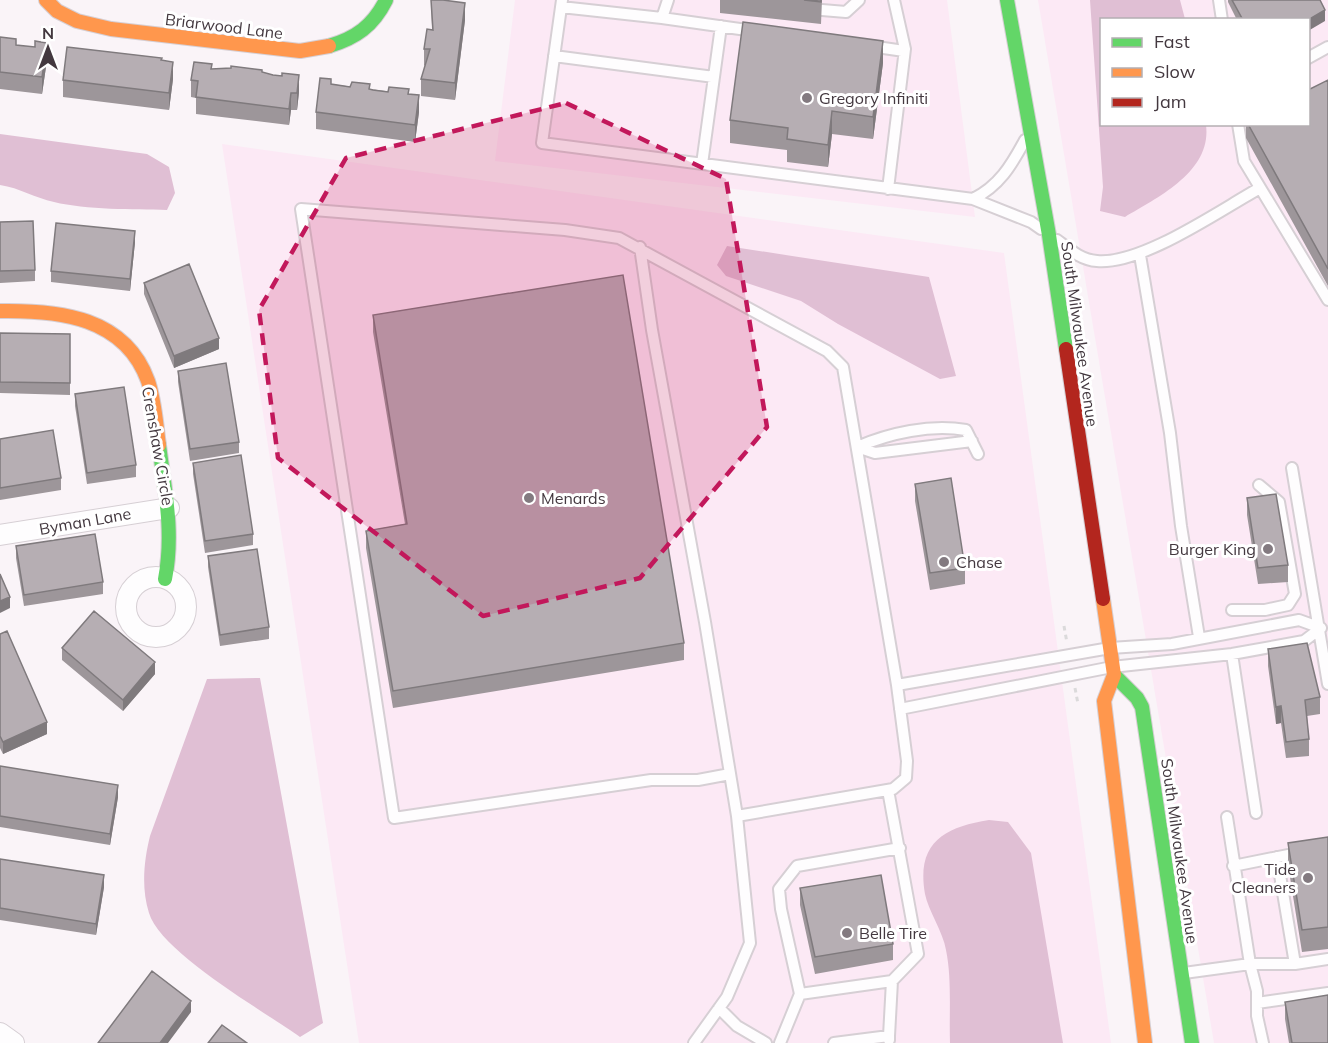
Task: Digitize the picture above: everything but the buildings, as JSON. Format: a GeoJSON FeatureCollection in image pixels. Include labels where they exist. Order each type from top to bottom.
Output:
{"type":"FeatureCollection","features":[{"type":"Feature","properties":{"kind":"main road","name":"Briarwood Lane"},"geometry":{"type":"LineString","coordinates":[[46,0],[57,11],[77,21],[111,29],[300,51],[326,48],[357,38],[381,14],[386,0]]}},
{"type":"Feature","properties":{"kind":"main road","name":"South Milwaukee Avenue"},"geometry":{"type":"LineString","coordinates":[[1007,0],[1049,235],[1110,648],[1113,671],[1104,701],[1145,1043]]}},
{"type":"Feature","properties":{"kind":"main road","name":"Crenshaw Circle"},"geometry":{"type":"LineString","coordinates":[[0,311],[30,310],[71,314],[94,321],[116,337],[143,370],[150,394],[172,534],[165,579]]}},
{"type":"Feature","properties":{"kind":"main road","name":"South Milwaukee Avenue"},"geometry":{"type":"LineString","coordinates":[[1113,671],[1142,707],[1192,1043]]}},
{"type":"Feature","properties":{"kind":"street","name":"Byman Lane"},"geometry":{"type":"LineString","coordinates":[[0,536],[169,508]]}},
{"type":"Feature","properties":{"kind":"street"},"geometry":{"type":"LineString","coordinates":[[0,1033],[14,1043]]}},
{"type":"Feature","properties":{"kind":"lane"},"geometry":{"type":"LineString","coordinates":[[662,18],[668,0]]}},
{"type":"Feature","properties":{"kind":"lane"},"geometry":{"type":"LineString","coordinates":[[822,10],[846,12],[859,0]]}},
{"type":"Feature","properties":{"kind":"lane"},"geometry":{"type":"LineString","coordinates":[[888,189],[904,51],[894,0]]}},
{"type":"Feature","properties":{"kind":"lane"},"geometry":{"type":"LineString","coordinates":[[1219,0],[1222,18]]}},
{"type":"Feature","properties":{"kind":"lane"},"geometry":{"type":"LineString","coordinates":[[767,32],[562,3],[542,143],[973,200],[1031,222],[1082,258],[1098,262],[1140,255],[1260,188]]}},
{"type":"Feature","properties":{"kind":"lane"},"geometry":{"type":"LineString","coordinates":[[702,164],[721,26]]}},
{"type":"Feature","properties":{"kind":"lane"},"geometry":{"type":"LineString","coordinates":[[859,45],[904,51]]}},
{"type":"Feature","properties":{"kind":"lane"},"geometry":{"type":"LineString","coordinates":[[1310,57],[1328,47]]}},
{"type":"Feature","properties":{"kind":"lane"},"geometry":{"type":"LineString","coordinates":[[554,56],[714,77]]}},
{"type":"Feature","properties":{"kind":"lane"},"geometry":{"type":"LineString","coordinates":[[1239,126],[1244,161],[1328,300]]}},
{"type":"Feature","properties":{"kind":"lane"},"geometry":{"type":"LineString","coordinates":[[973,200],[990,191],[1010,168],[1030,130]]}},
{"type":"Feature","properties":{"kind":"lane"},"geometry":{"type":"LineString","coordinates":[[730,774],[698,780],[651,780],[394,818],[301,209],[565,230],[619,238],[640,247],[827,351],[843,367],[897,685],[907,761],[906,778],[888,790],[737,816]]}},
{"type":"Feature","properties":{"kind":"lane"},"geometry":{"type":"LineString","coordinates":[[640,247],[652,330],[705,622],[737,816],[750,944],[727,997],[694,1043]]}},
{"type":"Feature","properties":{"kind":"lane"},"geometry":{"type":"LineString","coordinates":[[1140,255],[1170,433],[1181,526],[1199,637]]}},
{"type":"Feature","properties":{"kind":"lane"},"geometry":{"type":"LineString","coordinates":[[857,447],[881,437],[946,427],[969,436],[978,454]]}},
{"type":"Feature","properties":{"kind":"lane"},"geometry":{"type":"LineString","coordinates":[[857,447],[874,453],[969,436]]}},
{"type":"Feature","properties":{"kind":"lane"},"geometry":{"type":"LineString","coordinates":[[1292,468],[1321,628],[1328,684]]}},
{"type":"Feature","properties":{"kind":"lane"},"geometry":{"type":"LineString","coordinates":[[1232,610],[1265,610],[1288,605],[1295,594],[1279,502],[1259,485]]}},
{"type":"Feature","properties":{"kind":"lane"},"geometry":{"type":"LineString","coordinates":[[897,685],[1110,648],[1172,644],[1199,637],[1299,620],[1321,628]]}},
{"type":"Feature","properties":{"kind":"lane"},"geometry":{"type":"LineString","coordinates":[[900,709],[1113,671],[1304,641],[1321,628]]}},
{"type":"Feature","properties":{"kind":"lane"},"geometry":{"type":"LineString","coordinates":[[1232,654],[1256,813]]}},
{"type":"Feature","properties":{"kind":"lane"},"geometry":{"type":"LineString","coordinates":[[800,994],[892,981],[918,954],[888,790]]}},
{"type":"Feature","properties":{"kind":"lane"},"geometry":{"type":"LineString","coordinates":[[1227,817],[1233,866],[1257,991],[1263,1043]]}},
{"type":"Feature","properties":{"kind":"lane"},"geometry":{"type":"LineString","coordinates":[[1233,866],[1328,847]]}},
{"type":"Feature","properties":{"kind":"lane"},"geometry":{"type":"LineString","coordinates":[[780,1043],[800,994],[781,909],[779,889],[797,866],[900,848]]}},
{"type":"Feature","properties":{"kind":"lane"},"geometry":{"type":"LineString","coordinates":[[1277,857],[1295,964]]}},
{"type":"Feature","properties":{"kind":"lane"},"geometry":{"type":"LineString","coordinates":[[1181,974],[1250,964],[1295,964],[1328,959]]}},
{"type":"Feature","properties":{"kind":"lane"},"geometry":{"type":"LineString","coordinates":[[834,1043],[889,1040],[892,981]]}},
{"type":"Feature","properties":{"kind":"lane"},"geometry":{"type":"LineString","coordinates":[[1257,1003],[1328,993]]}},
{"type":"Feature","properties":{"kind":"lane"},"geometry":{"type":"LineString","coordinates":[[719,1008],[736,1026],[766,1043]]}},
{"type":"Feature","properties":{"kind":"highlighted area"},"geometry":{"type":"Polygon","coordinates":[[[566,103],[726,179],[767,427],[640,578],[483,616],[278,458],[259,310],[346,158],[566,103]]]}},
{"type":"Feature","properties":{"kind":"shaded area"},"geometry":{"type":"Polygon","coordinates":[[[515,0],[947,0],[975,217],[495,161],[515,0]]]}},
{"type":"Feature","properties":{"kind":"shaded area"},"geometry":{"type":"Polygon","coordinates":[[[1038,0],[1328,0],[1328,1043],[1214,1043],[1038,0]]]}},
{"type":"Feature","properties":{"kind":"shaded area"},"geometry":{"type":"Polygon","coordinates":[[[1090,0],[1180,0],[1185,18],[1100,18],[1100,126],[1206,126],[1206,141],[1201,156],[1180,181],[1153,201],[1125,217],[1100,211],[1103,187],[1090,0]]]}},
{"type":"Feature","properties":{"kind":"shaded area"},"geometry":{"type":"Polygon","coordinates":[[[0,134],[147,154],[169,167],[175,193],[167,210],[110,209],[54,202],[0,185],[0,134]]]}},
{"type":"Feature","properties":{"kind":"shaded area"},"geometry":{"type":"Polygon","coordinates":[[[222,144],[1004,253],[1111,1043],[359,1043],[222,144]]]}},
{"type":"Feature","properties":{"kind":"shaded area"},"geometry":{"type":"Polygon","coordinates":[[[727,246],[929,277],[956,376],[940,379],[838,324],[801,301],[726,276],[717,265],[727,246]]]}},
{"type":"Feature","properties":{"kind":"shaded area"},"geometry":{"type":"Polygon","coordinates":[[[260,678],[323,1023],[300,1037],[192,963],[157,928],[146,903],[145,864],[150,836],[207,679],[260,678]]]}},
{"type":"Feature","properties":{"kind":"shaded area"},"geometry":{"type":"Polygon","coordinates":[[[989,820],[1008,822],[1031,853],[1063,1043],[950,1043],[948,961],[944,943],[925,894],[923,876],[925,862],[929,850],[947,833],[959,827],[989,820]]]}},
{"type":"Feature","properties":{"kind":"traffic: fast"},"geometry":{"type":"LineString","coordinates":[[329,46],[363,30],[386,0]]}},
{"type":"Feature","properties":{"kind":"traffic: fast"},"geometry":{"type":"LineString","coordinates":[[1007,0],[1049,235],[1066,349]]}},
{"type":"Feature","properties":{"kind":"traffic: fast"},"geometry":{"type":"LineString","coordinates":[[159,445],[169,529],[165,579]]}},
{"type":"Feature","properties":{"kind":"traffic: fast"},"geometry":{"type":"LineString","coordinates":[[1114,675],[1137,698],[1142,707],[1192,1043]]}},
{"type":"Feature","properties":{"kind":"traffic: slow"},"geometry":{"type":"LineString","coordinates":[[46,0],[57,11],[77,21],[111,29],[300,51],[329,46]]}},
{"type":"Feature","properties":{"kind":"traffic: slow"},"geometry":{"type":"LineString","coordinates":[[0,311],[67,316],[107,330],[123,343],[137,360],[148,381],[154,405],[159,445]]}},
{"type":"Feature","properties":{"kind":"traffic: slow"},"geometry":{"type":"LineString","coordinates":[[1103,599],[1114,675],[1104,701],[1145,1043]]}},
{"type":"Feature","properties":{"kind":"traffic: jam"},"geometry":{"type":"LineString","coordinates":[[1066,349],[1103,599]]}},
{"type":"Feature","properties":{"kind":"place","name":"Gregory Infiniti"},"geometry":{"type":"Point","coordinates":[807,98]}},
{"type":"Feature","properties":{"kind":"place","name":"Menards"},"geometry":{"type":"Point","coordinates":[529,498]}},
{"type":"Feature","properties":{"kind":"place","name":"Burger King"},"geometry":{"type":"Point","coordinates":[1268,549]}},
{"type":"Feature","properties":{"kind":"place","name":"Chase"},"geometry":{"type":"Point","coordinates":[944,562]}},
{"type":"Feature","properties":{"kind":"place","name":"Tide Cleaners"},"geometry":{"type":"Point","coordinates":[1308,878]}},
{"type":"Feature","properties":{"kind":"place","name":"Belle Tire"},"geometry":{"type":"Point","coordinates":[847,933]}}]}
